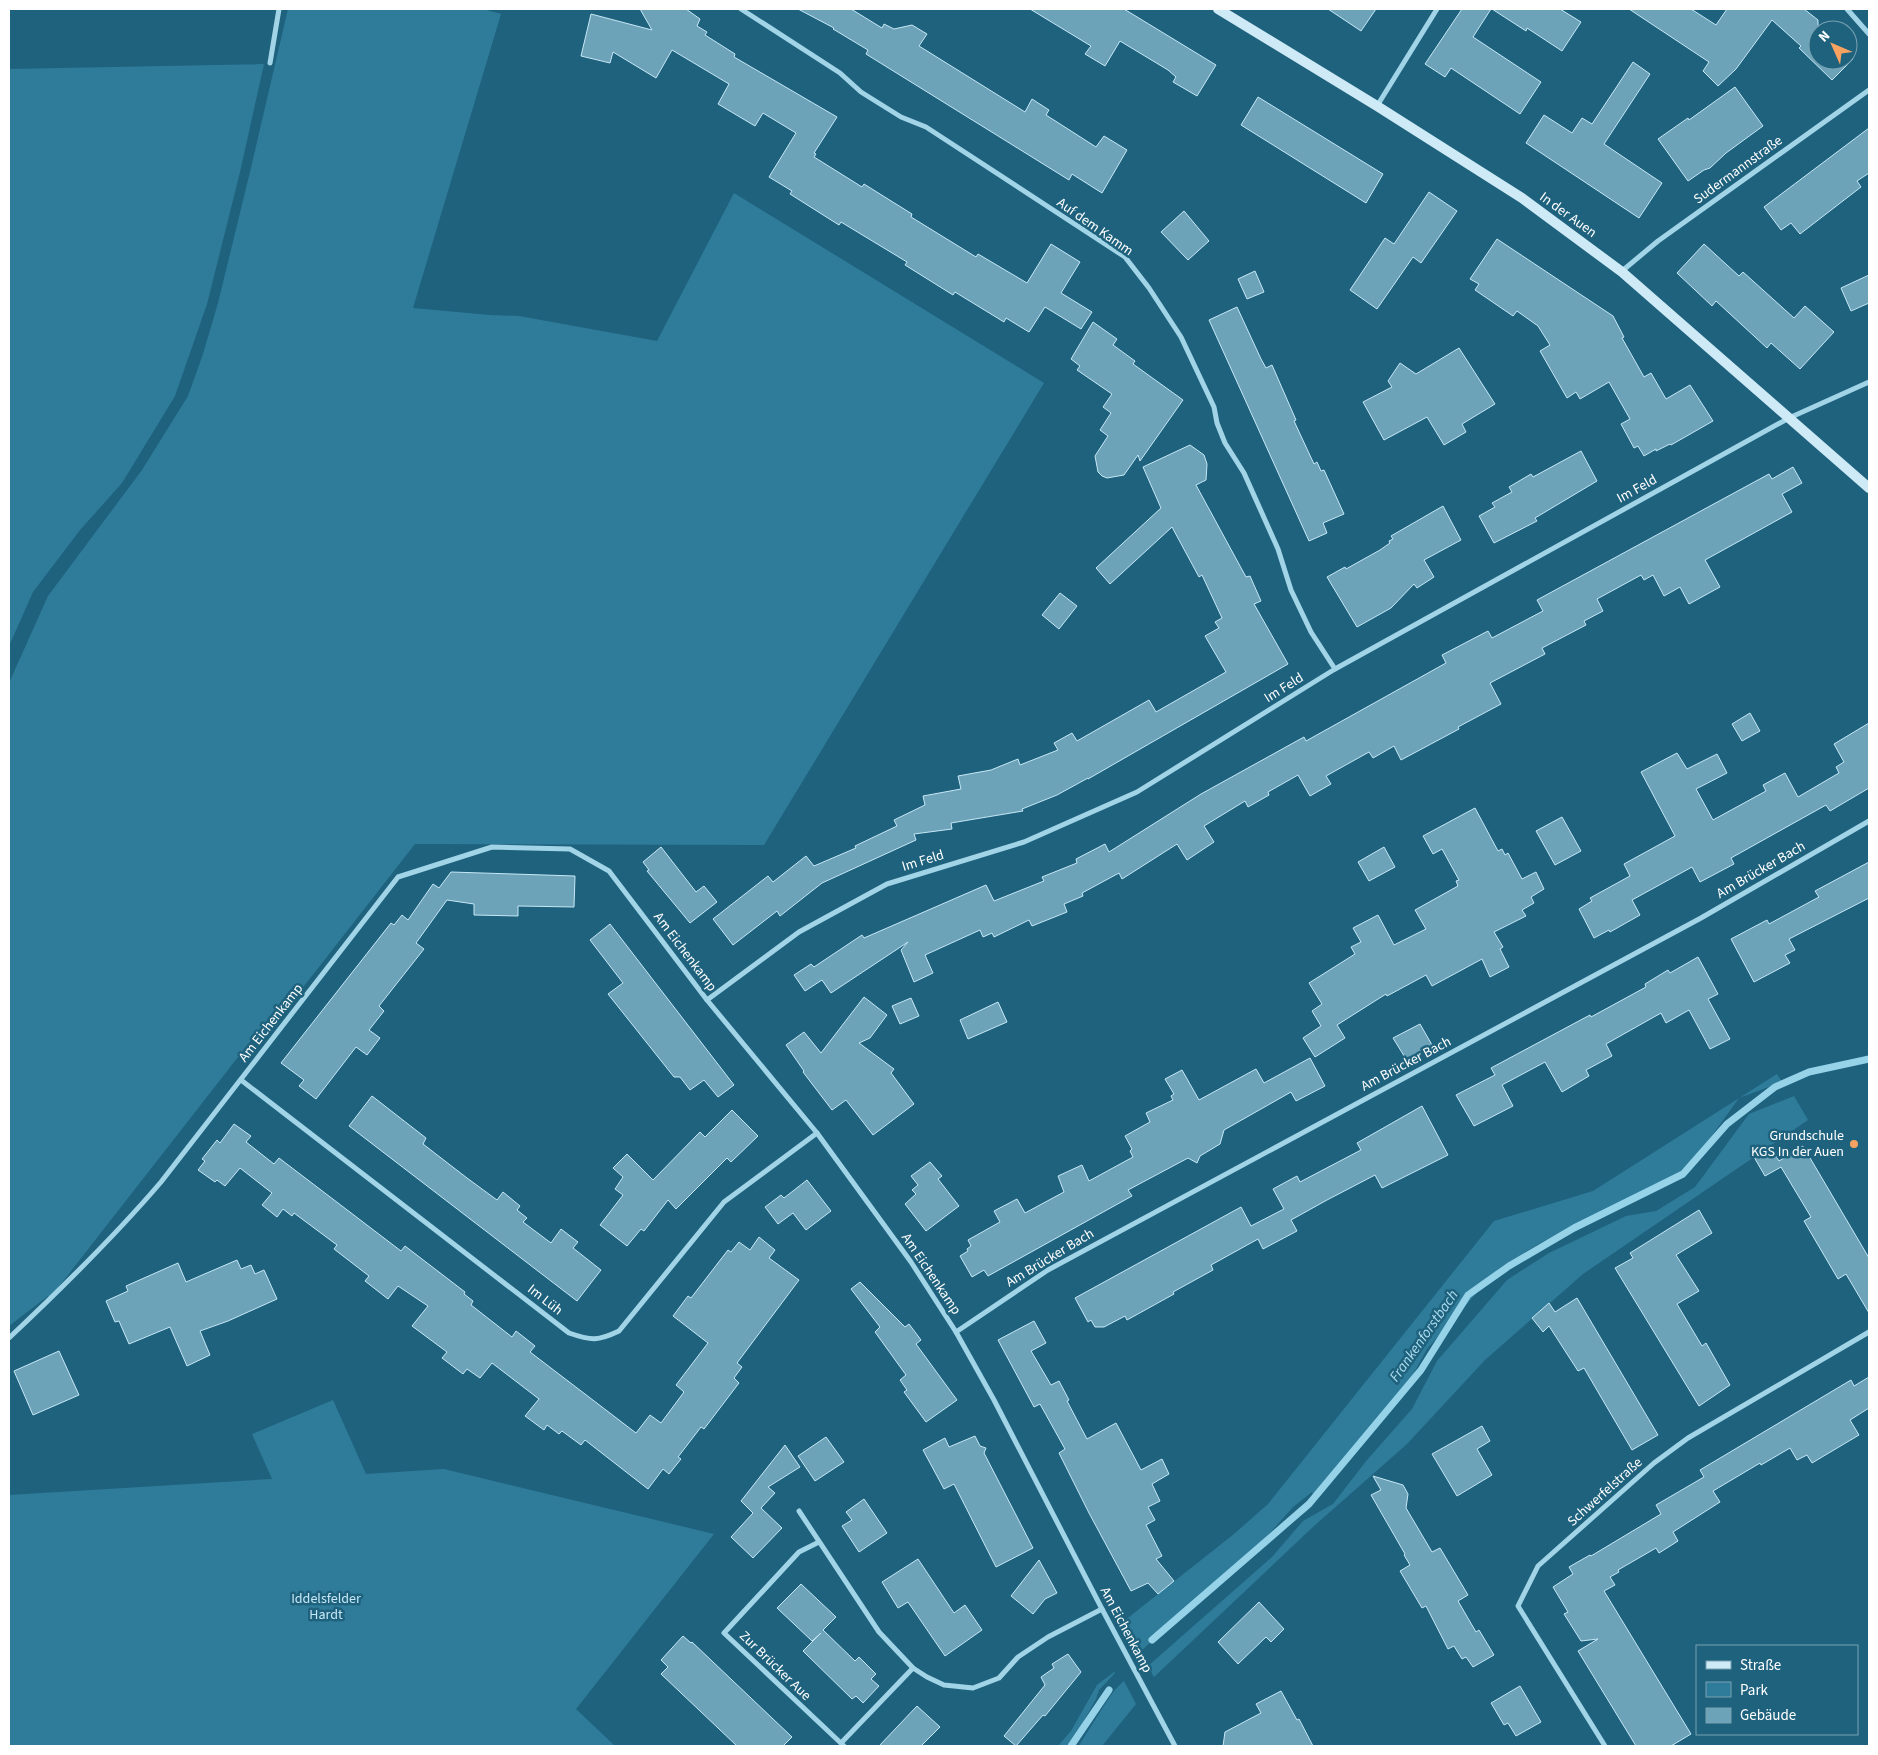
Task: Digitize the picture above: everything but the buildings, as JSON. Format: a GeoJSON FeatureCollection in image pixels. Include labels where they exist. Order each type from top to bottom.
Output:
{"type":"FeatureCollection","features":[{"type":"Feature","properties":{"kind":"street"},"geometry":{"type":"LineString","coordinates":[[270,63],[279,9]]}},
{"type":"Feature","properties":{"kind":"street","name":"Auf dem Kamm"},"geometry":{"type":"LineString","coordinates":[[741,9],[840,73],[861,92],[901,117],[926,127],[1125,258],[1149,288],[1181,337],[1214,407],[1217,423],[1225,443],[1244,473],[1278,549],[1291,590],[1311,632],[1335,669]]}},
{"type":"Feature","properties":{"kind":"street","name":"In der Auen"},"geometry":{"type":"LineString","coordinates":[[1218,9],[1377,106],[1522,198],[1622,272],[1869,488]]}},
{"type":"Feature","properties":{"kind":"street"},"geometry":{"type":"LineString","coordinates":[[1377,106],[1438,9]]}},
{"type":"Feature","properties":{"kind":"street"},"geometry":{"type":"LineString","coordinates":[[1847,9],[1869,34]]}},
{"type":"Feature","properties":{"kind":"street","name":"Sudermannstraße"},"geometry":{"type":"LineString","coordinates":[[1622,272],[1658,241],[1869,90]]}},
{"type":"Feature","properties":{"kind":"street","name":"Im Feld"},"geometry":{"type":"LineString","coordinates":[[708,1000],[799,932],[888,884],[1024,842],[1137,792],[1335,669],[1789,418],[1869,382]]}},
{"type":"Feature","properties":{"kind":"street","name":"Am Brücker Bach"},"geometry":{"type":"LineString","coordinates":[[956,1332],[1048,1270],[1700,918],[1869,821]]}},
{"type":"Feature","properties":{"kind":"street","name":"Am Eichenkamp"},"geometry":{"type":"LineString","coordinates":[[9,1338],[71,1279],[136,1212],[398,877],[492,847],[570,849],[609,871],[708,1000],[817,1133],[911,1262],[956,1332],[994,1400],[1102,1610],[1175,1746]]}},
{"type":"Feature","properties":{"kind":"street","name":"Im Lüh"},"geometry":{"type":"LineString","coordinates":[[241,1080],[569,1332],[583,1338],[601,1340],[619,1331],[724,1202],[817,1133]]}},
{"type":"Feature","properties":{"kind":"street","name":"Schwerfelstraße"},"geometry":{"type":"LineString","coordinates":[[1605,1746],[1518,1606],[1538,1566],[1654,1463],[1688,1438],[1869,1332]]}},
{"type":"Feature","properties":{"kind":"street"},"geometry":{"type":"LineString","coordinates":[[799,1511],[879,1632],[913,1668],[944,1685],[974,1688],[1000,1678],[1018,1657],[1048,1637],[1102,1610]]}},
{"type":"Feature","properties":{"kind":"street","name":"Zur Brücker Aue"},"geometry":{"type":"LineString","coordinates":[[819,1542],[800,1552],[724,1632],[842,1745],[913,1668]]}},
{"type":"Feature","properties":{"kind":"green space"},"geometry":{"type":"Polygon","coordinates":[[[288,9],[483,9],[501,14],[413,308],[519,316],[657,341],[734,193],[1044,383],[764,845],[415,844],[297,995],[292,988],[50,1298],[48,1296],[9,1326],[9,683],[48,596],[142,470],[188,396],[218,303],[288,9]]]}},
{"type":"Feature","properties":{"kind":"green space"},"geometry":{"type":"Polygon","coordinates":[[[264,64],[240,172],[207,304],[175,396],[122,483],[80,530],[33,592],[9,646],[9,69],[264,64]]]}},
{"type":"Feature","properties":{"kind":"green space"},"geometry":{"type":"Polygon","coordinates":[[[1777,1074],[1782,1082],[1740,1098],[1777,1074]]]}},
{"type":"Feature","properties":{"kind":"green space"},"geometry":{"type":"Polygon","coordinates":[[[1794,1096],[1808,1120],[1583,1274],[1485,1360],[1407,1444],[1314,1526],[1154,1677],[1148,1666],[1272,1557],[1303,1521],[1333,1504],[1367,1460],[1412,1409],[1437,1361],[1507,1280],[1549,1253],[1626,1216],[1656,1211],[1695,1187],[1749,1114],[1794,1096]]]}},
{"type":"Feature","properties":{"kind":"green space"},"geometry":{"type":"Polygon","coordinates":[[[1739,1098],[1686,1172],[1645,1197],[1617,1205],[1540,1243],[1497,1270],[1427,1349],[1401,1396],[1358,1443],[1315,1499],[1312,1492],[1293,1507],[1261,1543],[1245,1556],[1246,1559],[1214,1584],[1140,1652],[1124,1621],[1234,1534],[1268,1504],[1494,1221],[1593,1191],[1739,1098]]]}},
{"type":"Feature","properties":{"kind":"green space","name":"Iddelsfelder Hardt"},"geometry":{"type":"Polygon","coordinates":[[[333,1400],[366,1474],[444,1469],[714,1534],[576,1709],[615,1746],[9,1746],[9,1495],[272,1479],[252,1434],[333,1400]]]}},
{"type":"Feature","properties":{"kind":"green space"},"geometry":{"type":"Polygon","coordinates":[[[1114,1672],[1099,1690],[1070,1746],[1058,1746],[1071,1731],[1097,1685],[1114,1672]]]}},
{"type":"Feature","properties":{"kind":"green space"},"geometry":{"type":"Polygon","coordinates":[[[1124,1681],[1136,1704],[1102,1746],[1079,1746],[1111,1695],[1124,1681]]]}},
{"type":"Feature","properties":{"kind":"waterway","name":"Frankenforstbach"},"geometry":{"type":"LineString","coordinates":[[1152,1640],[1309,1504],[1421,1370],[1468,1295],[1509,1266],[1574,1228],[1683,1174],[1727,1124],[1775,1087],[1809,1072],[1869,1059]]}},
{"type":"Feature","properties":{"kind":"waterway","name":"Frankenforstbach"},"geometry":{"type":"LineString","coordinates":[[1071,1746],[1109,1690]]}},
{"type":"Feature","properties":{"kind":"place","name":"Grundschule KGS In der Auen"},"geometry":{"type":"Point","coordinates":[1854,1144]}}]}
